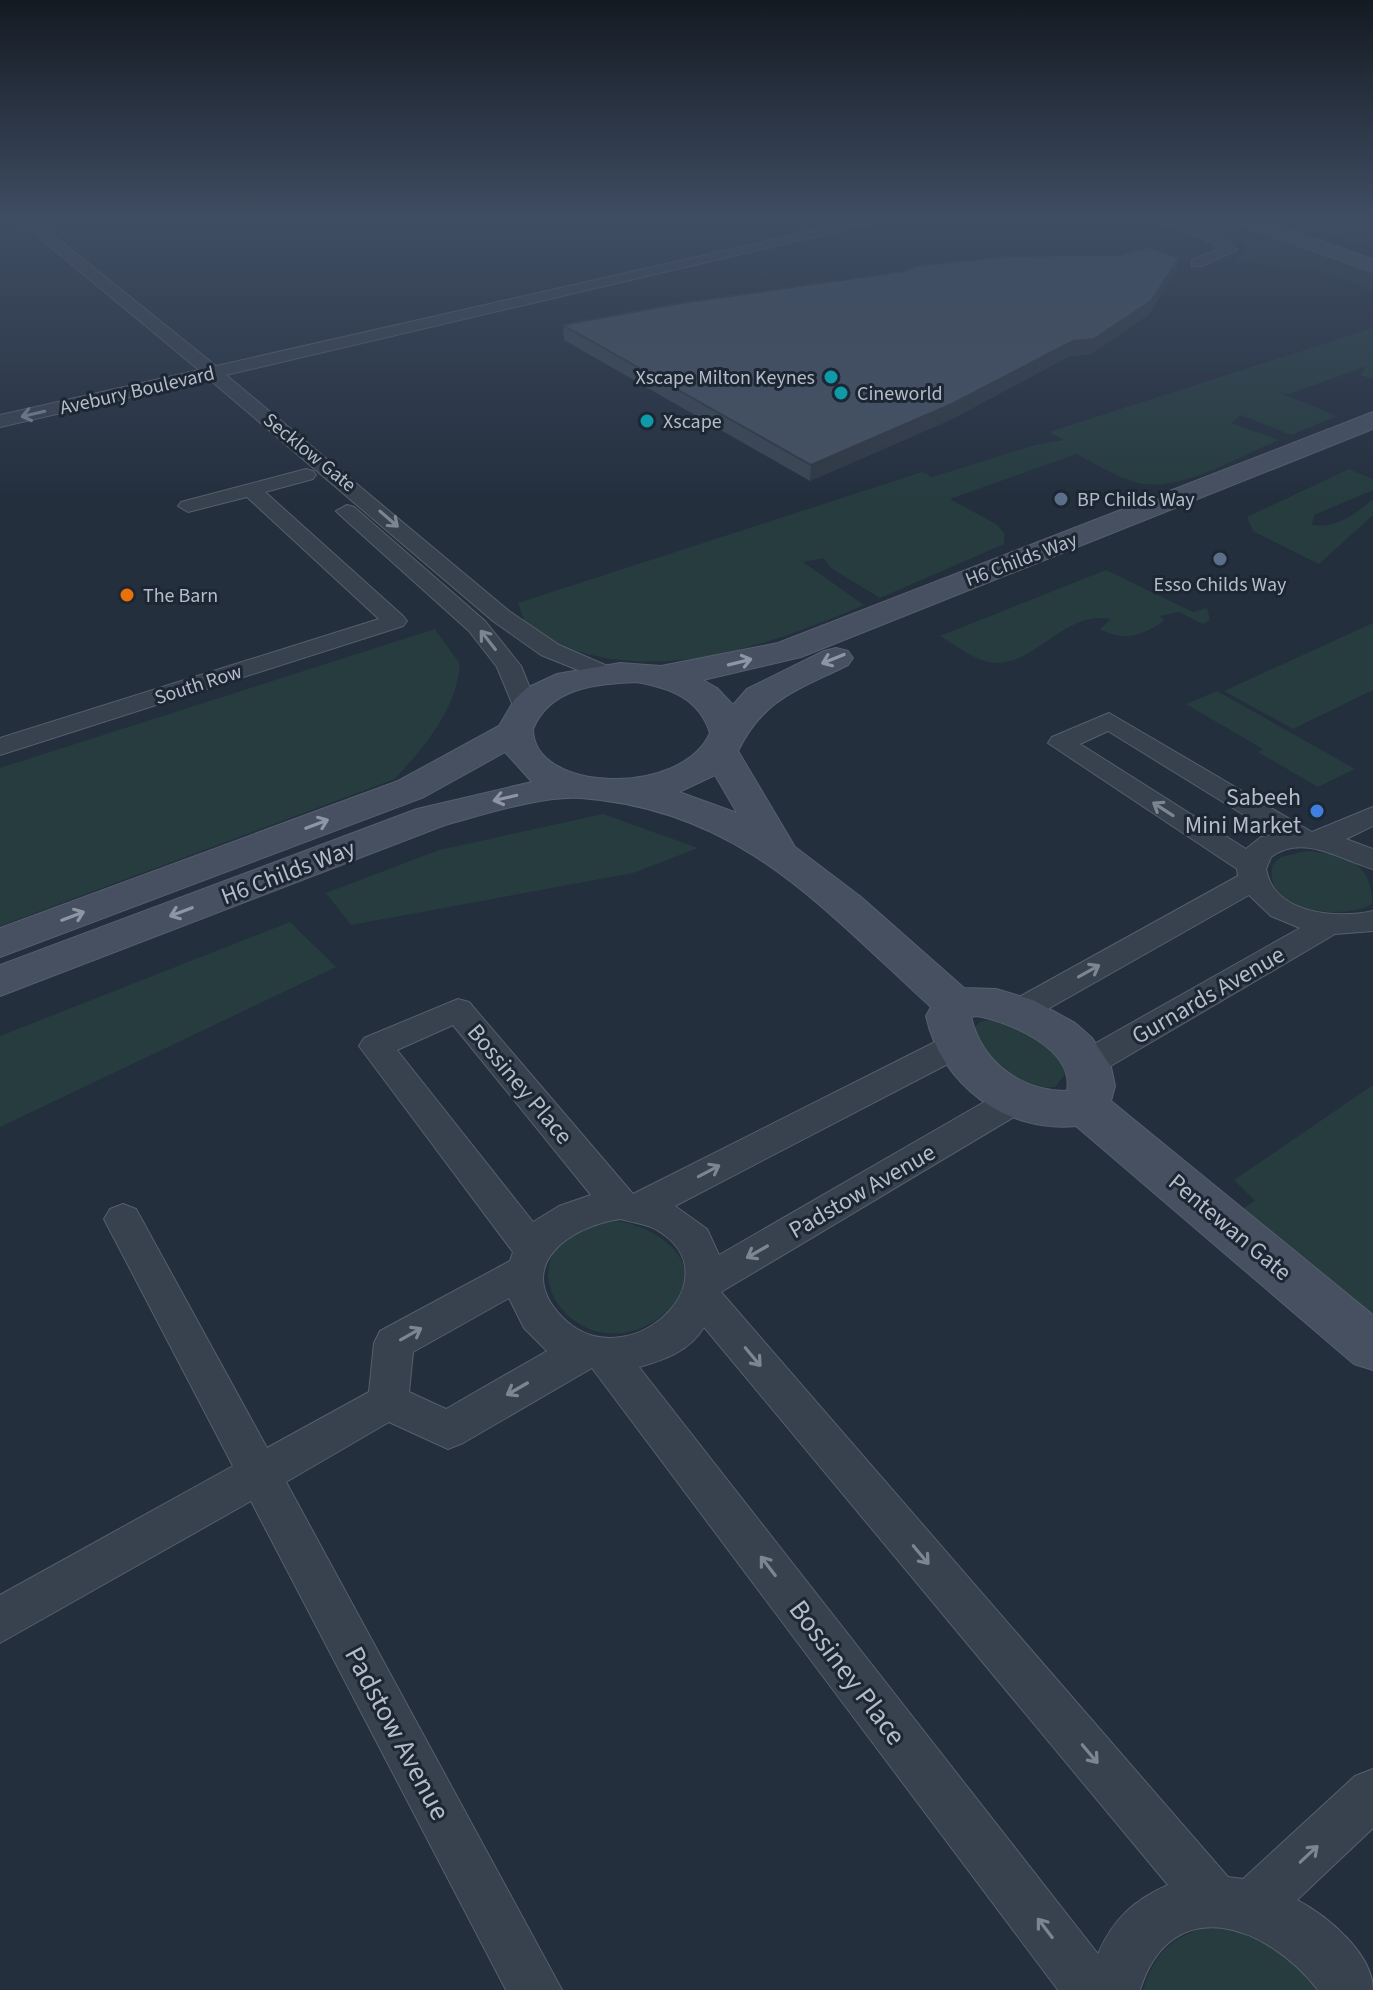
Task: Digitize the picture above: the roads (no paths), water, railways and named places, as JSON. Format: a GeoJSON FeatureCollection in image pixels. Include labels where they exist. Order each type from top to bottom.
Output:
{"type":"FeatureCollection","features":[{"type":"Feature","properties":{"kind":"street","name":"Secklow Gate"},"geometry":{"type":"LineString","coordinates":[[115,312],[172,362],[201,366],[306,475],[477,626],[509,666],[520,720]]}},
{"type":"Feature","properties":{"kind":"street","name":"Secklow Gate"},"geometry":{"type":"LineString","coordinates":[[136,312],[330,468],[501,616],[550,650],[603,673]]}},
{"type":"Feature","properties":{"kind":"street","name":"Avebury Boulevard"},"geometry":{"type":"LineString","coordinates":[[0,421],[201,366],[452,312]]}},
{"type":"Feature","properties":{"kind":"street","name":"Avebury Boulevard"},"geometry":{"type":"LineString","coordinates":[[132,371],[172,362]]}},
{"type":"Feature","properties":{"kind":"street","name":"H6 Childs Way"},"geometry":{"type":"LineString","coordinates":[[663,676],[724,666],[789,650],[1373,420]]}},
{"type":"Feature","properties":{"kind":"street","name":"H6 Childs Way"},"geometry":{"type":"LineString","coordinates":[[724,742],[759,696],[805,670],[1373,441]]}},
{"type":"Feature","properties":{"kind":"street"},"geometry":{"type":"LineString","coordinates":[[188,506],[306,475]]}},
{"type":"Feature","properties":{"kind":"street","name":"South Row"},"geometry":{"type":"LineString","coordinates":[[0,747],[395,621],[250,489]]}},
{"type":"Feature","properties":{"kind":"street"},"geometry":{"type":"LineString","coordinates":[[782,854],[724,742],[723,712],[702,691],[663,676],[603,673],[570,680],[544,692],[520,720],[520,752],[545,774],[597,788],[668,797],[708,811],[782,854],[955,1025],[990,1083],[1017,1099],[1052,1111],[1086,1086]]}},
{"type":"Feature","properties":{"kind":"street","name":"H6 Childs Way"},"geometry":{"type":"LineString","coordinates":[[0,943],[411,789],[520,720]]}},
{"type":"Feature","properties":{"kind":"street"},"geometry":{"type":"LineString","coordinates":[[1373,860],[1341,844],[1312,839],[1109,721],[1061,743],[1253,873],[1264,894],[1282,908],[1349,924],[1373,945]]}},
{"type":"Feature","properties":{"kind":"street"},"geometry":{"type":"LineString","coordinates":[[597,788],[650,787],[689,776],[724,742]]}},
{"type":"Feature","properties":{"kind":"street","name":"H6 Childs Way"},"geometry":{"type":"LineString","coordinates":[[0,981],[431,817],[510,796],[597,788]]}},
{"type":"Feature","properties":{"kind":"street"},"geometry":{"type":"LineString","coordinates":[[630,1206],[998,1002],[1021,1010],[1253,873],[1257,855],[1268,846],[1312,839],[1373,815]]}},
{"type":"Feature","properties":{"kind":"street","name":"Gurnards Avenue"},"geometry":{"type":"LineString","coordinates":[[1086,1086],[1349,924]]}},
{"type":"Feature","properties":{"kind":"street","name":"Bossiney Place"},"geometry":{"type":"LineString","coordinates":[[529,1260],[376,1046],[458,1010],[630,1206]]}},
{"type":"Feature","properties":{"kind":"street","name":"Pentewan Gate"},"geometry":{"type":"LineString","coordinates":[[1021,1010],[1068,1041],[1086,1086],[1373,1347]]}},
{"type":"Feature","properties":{"kind":"street","name":"Padstow Avenue"},"geometry":{"type":"LineString","coordinates":[[704,1290],[1017,1099]]}},
{"type":"Feature","properties":{"kind":"street"},"geometry":{"type":"LineString","coordinates":[[388,1402],[394,1343],[529,1260],[547,1232],[568,1217],[593,1208],[630,1206],[662,1215],[681,1227],[696,1242],[704,1261],[704,1290],[689,1321],[666,1340],[637,1351],[594,1352],[557,1338],[536,1319],[526,1295],[529,1260]]}},
{"type":"Feature","properties":{"kind":"street","name":"Padstow Avenue"},"geometry":{"type":"LineString","coordinates":[[123,1219],[535,1990]]}},
{"type":"Feature","properties":{"kind":"street"},"geometry":{"type":"LineString","coordinates":[[704,1290],[1232,1903]]}},
{"type":"Feature","properties":{"kind":"street"},"geometry":{"type":"LineString","coordinates":[[388,1402],[448,1430],[594,1352]]}},
{"type":"Feature","properties":{"kind":"street","name":"Bossiney Place"},"geometry":{"type":"LineString","coordinates":[[594,1352],[1092,1990]]}},
{"type":"Feature","properties":{"kind":"street"},"geometry":{"type":"LineString","coordinates":[[0,1620],[388,1402]]}},
{"type":"Feature","properties":{"kind":"street"},"geometry":{"type":"LineString","coordinates":[[1232,1903],[1373,1794]]}},
{"type":"Feature","properties":{"kind":"street"},"geometry":{"type":"LineString","coordinates":[[1113,1990],[1118,1966],[1140,1929],[1173,1906],[1232,1903],[1294,1928],[1332,1962],[1351,1990]]}},
{"type":"Feature","properties":{"kind":"place","name":"Xscape Milton Keynes"},"geometry":{"type":"Point","coordinates":[831,377]}},
{"type":"Feature","properties":{"kind":"place","name":"Cineworld"},"geometry":{"type":"Point","coordinates":[841,393]}},
{"type":"Feature","properties":{"kind":"place","name":"Xscape"},"geometry":{"type":"Point","coordinates":[647,421]}},
{"type":"Feature","properties":{"kind":"place","name":"BP Childs Way"},"geometry":{"type":"Point","coordinates":[1061,499]}},
{"type":"Feature","properties":{"kind":"place","name":"Esso Childs Way"},"geometry":{"type":"Point","coordinates":[1220,559]}},
{"type":"Feature","properties":{"kind":"place","name":"The Barn"},"geometry":{"type":"Point","coordinates":[127,595]}},
{"type":"Feature","properties":{"kind":"place","name":"Sabeeh Mini Market"},"geometry":{"type":"Point","coordinates":[1317,811]}}]}
